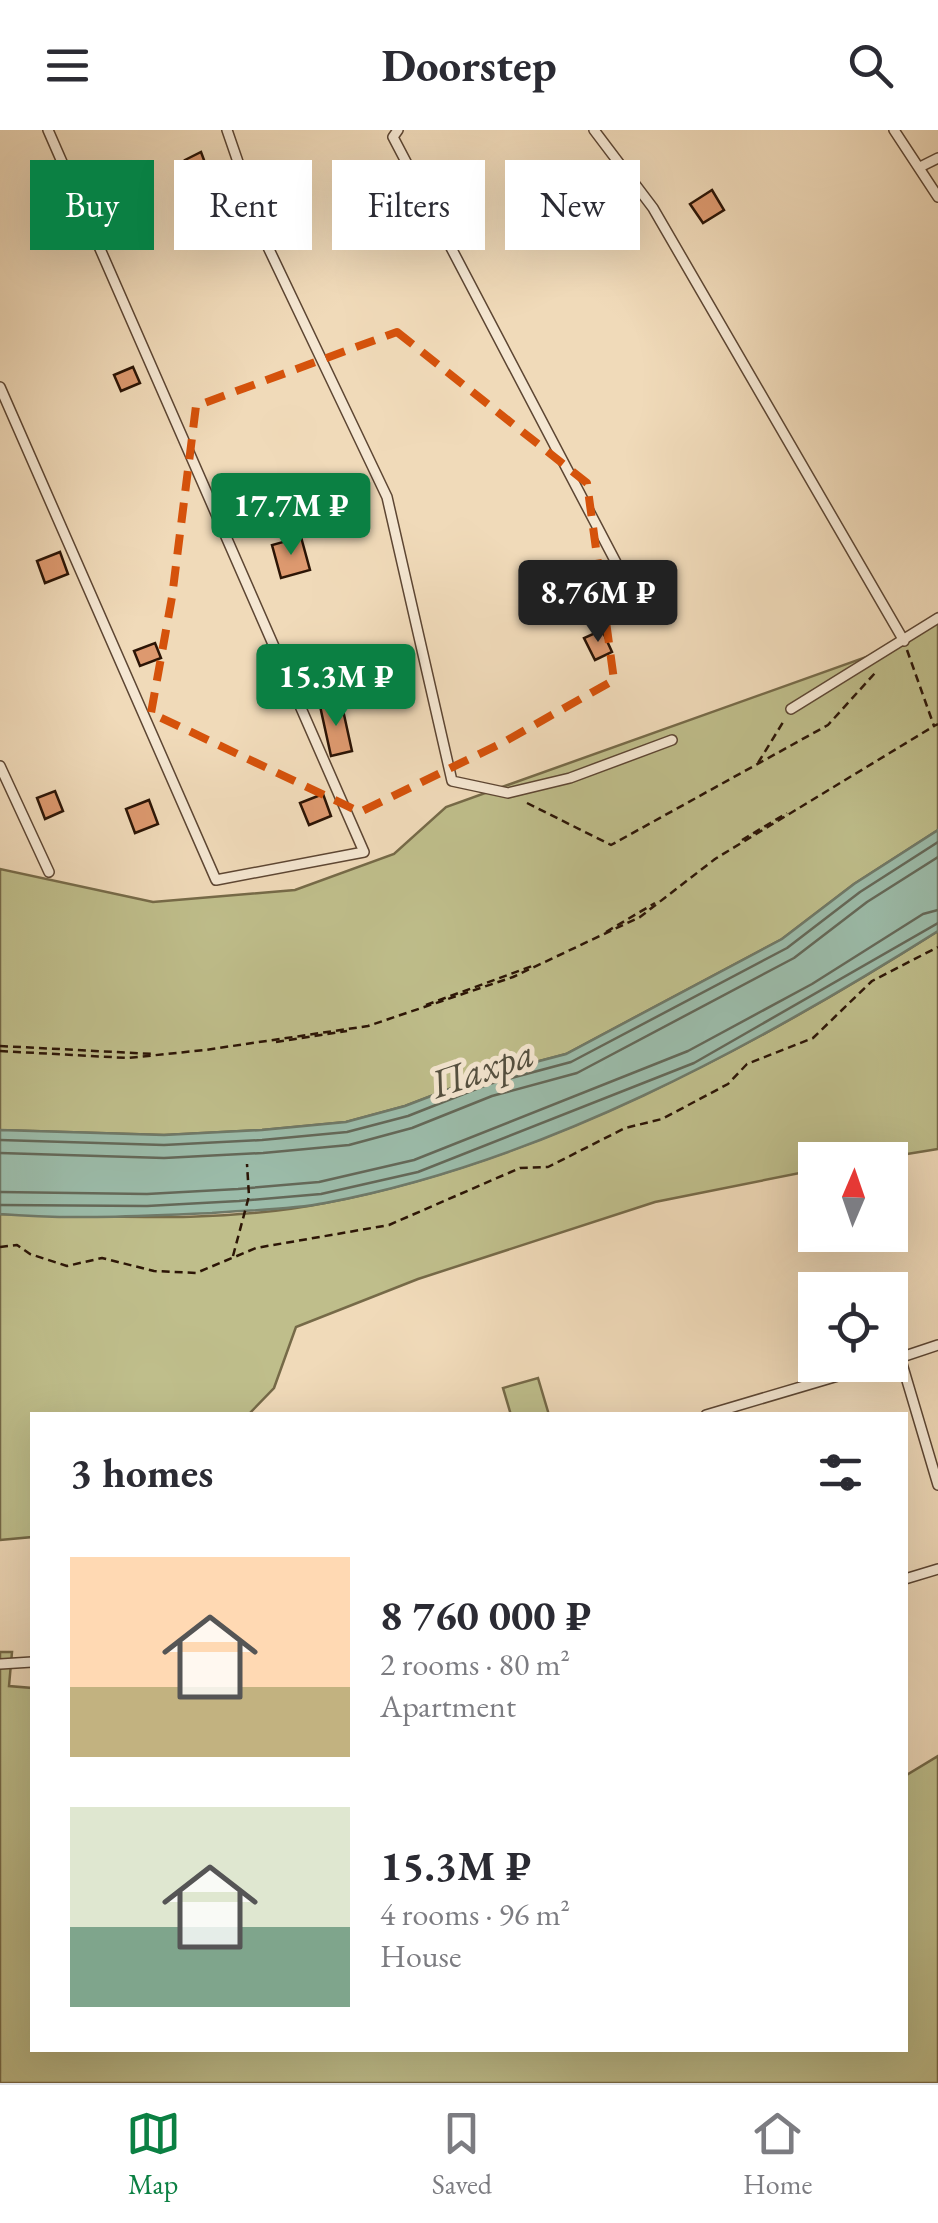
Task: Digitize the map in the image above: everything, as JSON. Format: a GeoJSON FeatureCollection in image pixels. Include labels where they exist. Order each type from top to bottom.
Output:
{"type":"FeatureCollection","features":[{"type":"Feature","properties":{"kind":"lane"},"geometry":{"type":"LineString","coordinates":[[0,388],[216,880],[364,852],[48,130]]}},
{"type":"Feature","properties":{"kind":"lane"},"geometry":{"type":"LineString","coordinates":[[228,130],[266,243],[387,498],[452,781],[482,791],[508,793],[570,778],[672,740]]}},
{"type":"Feature","properties":{"kind":"lane"},"geometry":{"type":"LineString","coordinates":[[398,130],[393,137],[642,614]]}},
{"type":"Feature","properties":{"kind":"lane"},"geometry":{"type":"LineString","coordinates":[[594,130],[653,208],[904,641]]}},
{"type":"Feature","properties":{"kind":"lane"},"geometry":{"type":"LineString","coordinates":[[894,130],[938,197]]}},
{"type":"Feature","properties":{"kind":"lane"},"geometry":{"type":"LineString","coordinates":[[920,167],[938,158]]}},
{"type":"Feature","properties":{"kind":"lane"},"geometry":{"type":"LineString","coordinates":[[791,709],[938,618]]}},
{"type":"Feature","properties":{"kind":"lane"},"geometry":{"type":"LineString","coordinates":[[0,766],[48,872]]}},
{"type":"Feature","properties":{"kind":"lane"},"geometry":{"type":"LineString","coordinates":[[908,1355],[938,1346]]}},
{"type":"Feature","properties":{"kind":"lane"},"geometry":{"type":"LineString","coordinates":[[716,1412],[818,1382]]}},
{"type":"Feature","properties":{"kind":"lane"},"geometry":{"type":"LineString","coordinates":[[903,1382],[938,1485]]}},
{"type":"Feature","properties":{"kind":"lane"},"geometry":{"type":"LineString","coordinates":[[908,1578],[938,1568]]}},
{"type":"Feature","properties":{"kind":"lane"},"geometry":{"type":"LineString","coordinates":[[0,1664],[30,1662]]}},
{"type":"Feature","properties":{"kind":"path"},"geometry":{"type":"LineString","coordinates":[[0,1049],[169,1055],[338,1034],[570,952],[673,893],[748,836],[936,725],[904,641]]}},
{"type":"Feature","properties":{"kind":"path"},"geometry":{"type":"LineString","coordinates":[[508,793],[611,845],[828,726],[878,669]]}},
{"type":"Feature","properties":{"kind":"path"},"geometry":{"type":"LineString","coordinates":[[756,765],[791,709]]}},
{"type":"Feature","properties":{"kind":"path"},"geometry":{"type":"LineString","coordinates":[[0,1247],[17,1245],[30,1254],[67,1266],[102,1258],[154,1270],[196,1273],[233,1257],[293,1240],[389,1225],[520,1168],[548,1167],[626,1128],[662,1118],[728,1084],[747,1064],[814,1038],[872,981],[938,946]]}},
{"type":"Feature","properties":{"kind":"path"},"geometry":{"type":"LineString","coordinates":[[233,1257],[249,1196],[247,1164]]}},
{"type":"Feature","properties":{"kind":"highlighted area"},"geometry":{"type":"Polygon","coordinates":[[[397,332],[587,483],[614,680],[504,742],[360,812],[151,713],[172,597],[196,406],[397,332]]]}},
{"type":"Feature","properties":{"kind":"shaded area"},"geometry":{"type":"Polygon","coordinates":[[[938,613],[938,830],[854,884],[782,939],[566,1054],[486,1075],[405,1106],[346,1122],[164,1135],[0,1130],[0,869],[153,902],[295,890],[394,854],[446,807],[886,650],[938,613]]]}},
{"type":"Feature","properties":{"kind":"shaded area"},"geometry":{"type":"Polygon","coordinates":[[[938,931],[938,1149],[908,1154],[908,1142],[798,1142],[798,1173],[655,1202],[418,1279],[296,1327],[274,1388],[251,1412],[30,1412],[30,1537],[0,1540],[0,1214],[245,1214],[325,1203],[406,1184],[486,1160],[565,1130],[644,1095],[795,1017],[938,931]]]}},
{"type":"Feature","properties":{"kind":"shaded area"},"geometry":{"type":"Polygon","coordinates":[[[538,1378],[548,1412],[510,1412],[503,1388],[538,1378]]]}},
{"type":"Feature","properties":{"kind":"shaded area"},"geometry":{"type":"Polygon","coordinates":[[[0,1652],[12,1652],[9,1686],[30,1688],[30,2052],[908,2052],[908,1774],[938,1756],[938,2083],[0,2083],[0,1652]]]}},
{"type":"Feature","properties":{"kind":"water"},"geometry":{"type":"Polygon","coordinates":[[[938,830],[938,931],[720,1058],[566,1130],[487,1160],[406,1184],[311,1205],[133,1216],[0,1214],[0,1130],[164,1135],[262,1130],[346,1122],[405,1106],[486,1075],[566,1054],[782,939],[854,884],[938,830]]]}},
{"type":"Feature","properties":{"kind":"building"},"geometry":{"type":"Polygon","coordinates":[[[201,152],[204,160],[185,160],[201,152]]]}},
{"type":"Feature","properties":{"kind":"building"},"geometry":{"type":"Polygon","coordinates":[[[712,190],[724,210],[703,223],[690,204],[712,190]]]}},
{"type":"Feature","properties":{"kind":"building"},"geometry":{"type":"Polygon","coordinates":[[[133,367],[140,383],[121,391],[114,375],[133,367]]]}},
{"type":"Feature","properties":{"kind":"building"},"geometry":{"type":"Polygon","coordinates":[[[301,537],[310,570],[281,578],[272,545],[301,537]]]}},
{"type":"Feature","properties":{"kind":"building"},"geometry":{"type":"Polygon","coordinates":[[[60,552],[68,574],[45,583],[37,561],[60,552]]]}},
{"type":"Feature","properties":{"kind":"building"},"geometry":{"type":"Polygon","coordinates":[[[602,630],[612,652],[595,660],[584,638],[602,630]]]}},
{"type":"Feature","properties":{"kind":"building"},"geometry":{"type":"Polygon","coordinates":[[[155,643],[161,658],[140,666],[134,651],[155,643]]]}},
{"type":"Feature","properties":{"kind":"building"},"geometry":{"type":"Polygon","coordinates":[[[341,701],[352,751],[331,756],[320,706],[341,701]]]}},
{"type":"Feature","properties":{"kind":"building"},"geometry":{"type":"Polygon","coordinates":[[[55,791],[63,811],[45,819],[37,798],[55,791]]]}},
{"type":"Feature","properties":{"kind":"building"},"geometry":{"type":"Polygon","coordinates":[[[323,794],[331,816],[309,825],[300,803],[323,794]]]}},
{"type":"Feature","properties":{"kind":"building"},"geometry":{"type":"Polygon","coordinates":[[[149,800],[158,824],[135,833],[126,809],[149,800]]]}},
{"type":"Feature","properties":{"kind":"water label","name":"Пахра"},"geometry":{"type":"Point","coordinates":[482,1068]}}]}
